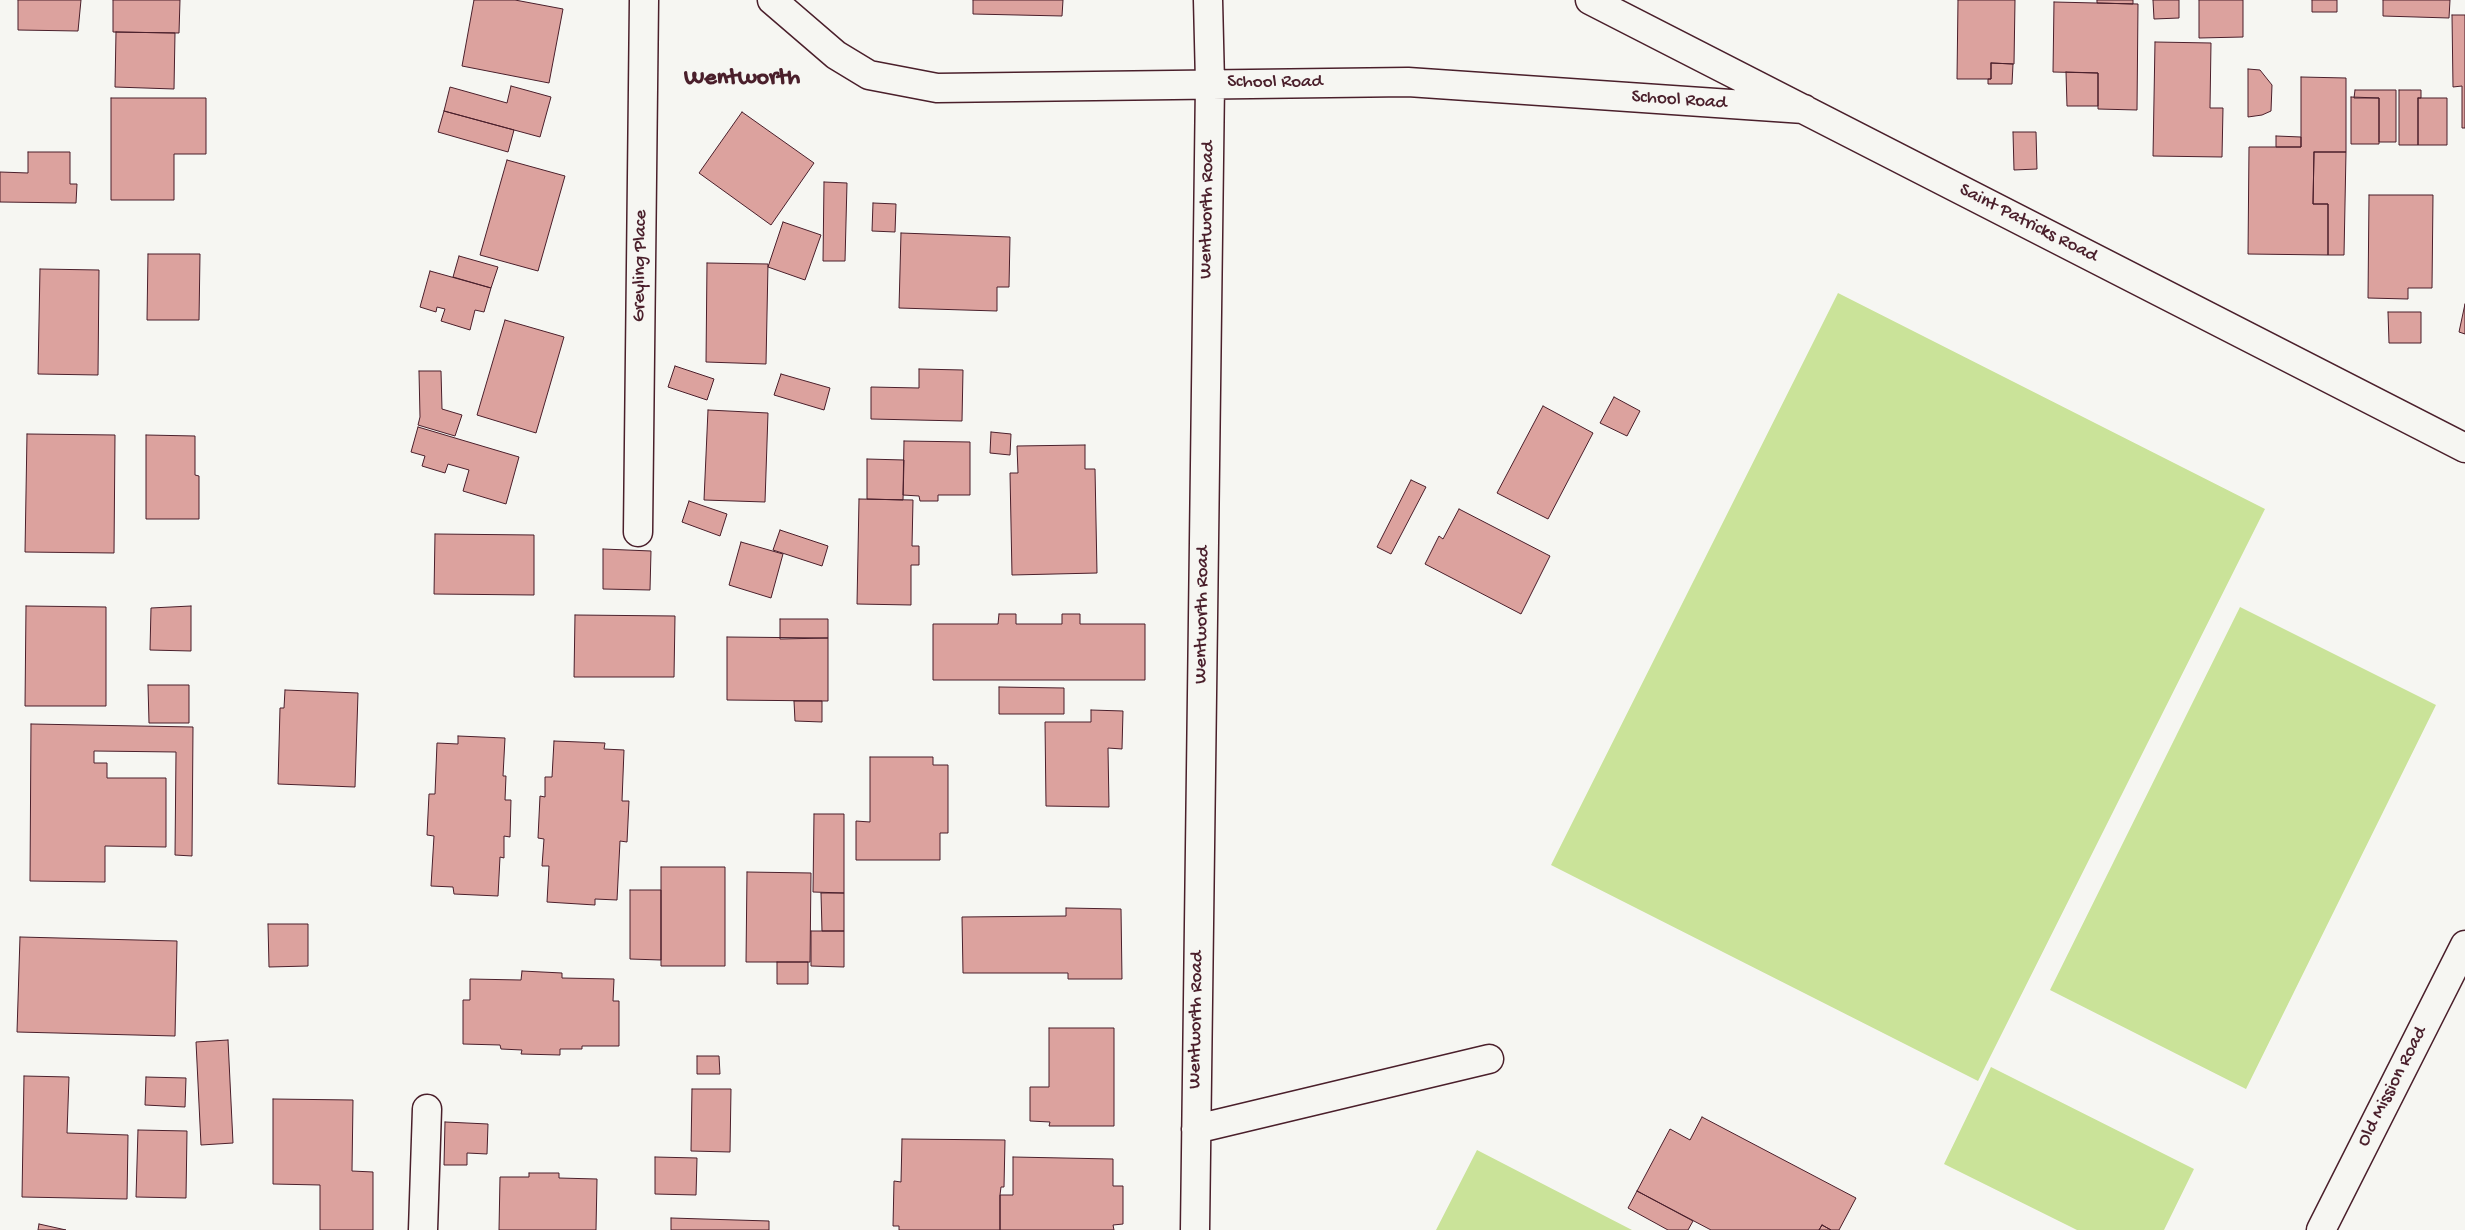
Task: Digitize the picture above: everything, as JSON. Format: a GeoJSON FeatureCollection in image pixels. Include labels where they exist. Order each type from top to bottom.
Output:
{"type":"FeatureCollection","features":[{"type":"Feature","properties":{"kind":"street","name":"Greyling Place"},"geometry":{"type":"LineString","coordinates":[[638,532],[644,0]]}},
{"type":"Feature","properties":{"kind":"street","name":"School Road"},"geometry":{"type":"LineString","coordinates":[[772,0],[836,55],[869,74],[937,88],[1210,83],[1408,82],[1804,109]]}},
{"type":"Feature","properties":{"kind":"street","name":"Wentworth Road"},"geometry":{"type":"LineString","coordinates":[[1195,1230],[1210,83],[1208,0]]}},
{"type":"Feature","properties":{"kind":"street","name":"Saint Patricks Road"},"geometry":{"type":"LineString","coordinates":[[1590,0],[2465,448]]}},
{"type":"Feature","properties":{"kind":"street","name":"Old Mission Road"},"geometry":{"type":"LineString","coordinates":[[2321,1230],[2465,945]]}},
{"type":"Feature","properties":{"kind":"street"},"geometry":{"type":"LineString","coordinates":[[1196,1128],[1489,1059]]}},
{"type":"Feature","properties":{"kind":"street"},"geometry":{"type":"LineString","coordinates":[[423,1230],[427,1109]]}},
{"type":"Feature","properties":{"kind":"green space"},"geometry":{"type":"Polygon","coordinates":[[[1838,293],[2265,509],[1978,1081],[1551,865],[1838,293]]]}},
{"type":"Feature","properties":{"kind":"green space"},"geometry":{"type":"Polygon","coordinates":[[[2240,607],[2436,705],[2246,1089],[2050,990],[2240,607]]]}},
{"type":"Feature","properties":{"kind":"green space"},"geometry":{"type":"Polygon","coordinates":[[[1991,1067],[2194,1169],[2164,1230],[2077,1230],[1944,1164],[1991,1067]]]}},
{"type":"Feature","properties":{"kind":"green space"},"geometry":{"type":"Polygon","coordinates":[[[1477,1150],[1632,1230],[1436,1230],[1477,1150]]]}},
{"type":"Feature","properties":{"kind":"building"},"geometry":{"type":"Polygon","coordinates":[[[18,0],[81,0],[78,31],[18,30],[18,0]]]}},
{"type":"Feature","properties":{"kind":"building"},"geometry":{"type":"Polygon","coordinates":[[[113,0],[180,0],[179,33],[113,32],[113,0]]]}},
{"type":"Feature","properties":{"kind":"building"},"geometry":{"type":"Polygon","coordinates":[[[474,0],[515,0],[563,9],[549,83],[462,66],[474,0]]]}},
{"type":"Feature","properties":{"kind":"building"},"geometry":{"type":"Polygon","coordinates":[[[973,0],[1063,0],[1062,16],[973,14],[973,0]]]}},
{"type":"Feature","properties":{"kind":"building"},"geometry":{"type":"Polygon","coordinates":[[[1958,0],[2015,0],[2014,64],[1991,63],[1991,79],[1957,79],[1958,0]]]}},
{"type":"Feature","properties":{"kind":"building"},"geometry":{"type":"Polygon","coordinates":[[[2097,0],[2133,0],[2133,4],[2097,3],[2097,0]]]}},
{"type":"Feature","properties":{"kind":"building"},"geometry":{"type":"Polygon","coordinates":[[[2153,0],[2179,0],[2179,18],[2154,19],[2153,0]]]}},
{"type":"Feature","properties":{"kind":"building"},"geometry":{"type":"Polygon","coordinates":[[[2199,0],[2243,0],[2243,37],[2199,38],[2199,0]]]}},
{"type":"Feature","properties":{"kind":"building"},"geometry":{"type":"Polygon","coordinates":[[[2312,0],[2337,0],[2337,12],[2312,12],[2312,0]]]}},
{"type":"Feature","properties":{"kind":"building"},"geometry":{"type":"Polygon","coordinates":[[[2383,0],[2450,0],[2449,18],[2383,16],[2383,0]]]}},
{"type":"Feature","properties":{"kind":"building"},"geometry":{"type":"Polygon","coordinates":[[[2054,2],[2138,4],[2137,110],[2098,109],[2098,73],[2053,72],[2054,2]]]}},
{"type":"Feature","properties":{"kind":"building"},"geometry":{"type":"Polygon","coordinates":[[[2452,15],[2465,15],[2465,128],[2462,128],[2462,86],[2453,87],[2452,15]]]}},
{"type":"Feature","properties":{"kind":"building"},"geometry":{"type":"Polygon","coordinates":[[[116,32],[175,33],[174,89],[115,87],[116,32]]]}},
{"type":"Feature","properties":{"kind":"building"},"geometry":{"type":"Polygon","coordinates":[[[2155,42],[2211,43],[2210,108],[2223,108],[2222,157],[2153,156],[2155,42]]]}},
{"type":"Feature","properties":{"kind":"building"},"geometry":{"type":"Polygon","coordinates":[[[1991,63],[2013,64],[2012,84],[1988,84],[1988,79],[1991,79],[1991,63]]]}},
{"type":"Feature","properties":{"kind":"building"},"geometry":{"type":"Polygon","coordinates":[[[2248,69],[2260,70],[2272,85],[2271,111],[2262,115],[2248,117],[2248,69]]]}},
{"type":"Feature","properties":{"kind":"building"},"geometry":{"type":"Polygon","coordinates":[[[2066,72],[2098,73],[2098,106],[2067,106],[2066,72]]]}},
{"type":"Feature","properties":{"kind":"building"},"geometry":{"type":"Polygon","coordinates":[[[2301,77],[2346,78],[2346,152],[2314,152],[2313,204],[2328,204],[2328,255],[2248,254],[2249,147],[2301,147],[2301,77]]]}},
{"type":"Feature","properties":{"kind":"building"},"geometry":{"type":"Polygon","coordinates":[[[511,86],[551,97],[540,137],[444,111],[450,87],[507,103],[511,86]]]}},
{"type":"Feature","properties":{"kind":"building"},"geometry":{"type":"Polygon","coordinates":[[[2355,90],[2396,90],[2396,142],[2379,142],[2379,98],[2354,98],[2355,90]]]}},
{"type":"Feature","properties":{"kind":"building"},"geometry":{"type":"Polygon","coordinates":[[[2399,90],[2421,90],[2421,98],[2418,98],[2418,145],[2399,145],[2399,90]]]}},
{"type":"Feature","properties":{"kind":"building"},"geometry":{"type":"Polygon","coordinates":[[[2351,97],[2379,98],[2379,144],[2351,144],[2351,97]]]}},
{"type":"Feature","properties":{"kind":"building"},"geometry":{"type":"Polygon","coordinates":[[[111,98],[206,98],[206,154],[174,154],[174,200],[111,200],[111,98]]]}},
{"type":"Feature","properties":{"kind":"building"},"geometry":{"type":"Polygon","coordinates":[[[2418,98],[2447,98],[2447,145],[2418,145],[2418,98]]]}},
{"type":"Feature","properties":{"kind":"building"},"geometry":{"type":"Polygon","coordinates":[[[444,111],[514,130],[508,152],[438,132],[444,111]]]}},
{"type":"Feature","properties":{"kind":"building"},"geometry":{"type":"Polygon","coordinates":[[[742,112],[814,163],[771,225],[699,173],[742,112]]]}},
{"type":"Feature","properties":{"kind":"building"},"geometry":{"type":"Polygon","coordinates":[[[2013,132],[2036,132],[2037,169],[2014,170],[2013,132]]]}},
{"type":"Feature","properties":{"kind":"building"},"geometry":{"type":"Polygon","coordinates":[[[2276,136],[2301,137],[2301,147],[2276,147],[2276,136]]]}},
{"type":"Feature","properties":{"kind":"building"},"geometry":{"type":"Polygon","coordinates":[[[28,152],[70,152],[70,184],[77,184],[76,203],[0,202],[0,172],[28,173],[28,152]]]}},
{"type":"Feature","properties":{"kind":"building"},"geometry":{"type":"Polygon","coordinates":[[[2314,152],[2346,152],[2344,255],[2328,255],[2328,204],[2313,204],[2314,152]]]}},
{"type":"Feature","properties":{"kind":"building"},"geometry":{"type":"Polygon","coordinates":[[[507,160],[565,176],[538,271],[480,255],[507,160]]]}},
{"type":"Feature","properties":{"kind":"building"},"geometry":{"type":"Polygon","coordinates":[[[824,182],[847,183],[845,261],[823,261],[824,182]]]}},
{"type":"Feature","properties":{"kind":"building"},"geometry":{"type":"Polygon","coordinates":[[[2369,195],[2433,195],[2432,288],[2408,288],[2408,299],[2368,298],[2369,195]]]}},
{"type":"Feature","properties":{"kind":"building"},"geometry":{"type":"Polygon","coordinates":[[[873,203],[896,204],[895,232],[872,231],[873,203]]]}},
{"type":"Feature","properties":{"kind":"building"},"geometry":{"type":"Polygon","coordinates":[[[783,222],[821,235],[805,280],[768,267],[783,222]]]}},
{"type":"Feature","properties":{"kind":"building"},"geometry":{"type":"Polygon","coordinates":[[[901,233],[1010,237],[1009,287],[997,287],[997,311],[899,308],[901,233]]]}},
{"type":"Feature","properties":{"kind":"building"},"geometry":{"type":"Polygon","coordinates":[[[148,254],[200,254],[199,320],[147,320],[148,254]]]}},
{"type":"Feature","properties":{"kind":"building"},"geometry":{"type":"Polygon","coordinates":[[[459,256],[498,267],[491,288],[453,277],[459,256]]]}},
{"type":"Feature","properties":{"kind":"building"},"geometry":{"type":"Polygon","coordinates":[[[707,263],[768,264],[766,364],[706,362],[707,263]]]}},
{"type":"Feature","properties":{"kind":"building"},"geometry":{"type":"Polygon","coordinates":[[[40,269],[99,270],[98,375],[38,374],[40,269]]]}},
{"type":"Feature","properties":{"kind":"building"},"geometry":{"type":"Polygon","coordinates":[[[430,271],[491,288],[484,312],[475,310],[470,330],[441,321],[445,309],[437,307],[436,312],[420,307],[430,271]]]}},
{"type":"Feature","properties":{"kind":"building"},"geometry":{"type":"Polygon","coordinates":[[[2465,304],[2465,334],[2459,332],[2465,304]]]}},
{"type":"Feature","properties":{"kind":"building"},"geometry":{"type":"Polygon","coordinates":[[[2388,312],[2421,312],[2421,343],[2389,343],[2388,312]]]}},
{"type":"Feature","properties":{"kind":"building"},"geometry":{"type":"Polygon","coordinates":[[[505,320],[564,337],[536,433],[477,415],[505,320]]]}},
{"type":"Feature","properties":{"kind":"building"},"geometry":{"type":"Polygon","coordinates":[[[675,366],[714,379],[707,400],[668,387],[675,366]]]}},
{"type":"Feature","properties":{"kind":"building"},"geometry":{"type":"Polygon","coordinates":[[[919,369],[963,370],[962,421],[871,419],[871,387],[919,388],[919,369]]]}},
{"type":"Feature","properties":{"kind":"building"},"geometry":{"type":"Polygon","coordinates":[[[419,371],[441,371],[442,409],[462,415],[455,436],[418,425],[420,417],[419,371]]]}},
{"type":"Feature","properties":{"kind":"building"},"geometry":{"type":"Polygon","coordinates":[[[781,374],[830,388],[824,410],[774,395],[781,374]]]}},
{"type":"Feature","properties":{"kind":"building"},"geometry":{"type":"Polygon","coordinates":[[[1614,397],[1640,411],[1627,436],[1600,423],[1614,397]]]}},
{"type":"Feature","properties":{"kind":"building"},"geometry":{"type":"Polygon","coordinates":[[[1543,406],[1593,433],[1548,519],[1497,493],[1543,406]]]}},
{"type":"Feature","properties":{"kind":"building"},"geometry":{"type":"Polygon","coordinates":[[[708,410],[768,413],[765,502],[704,500],[708,410]]]}},
{"type":"Feature","properties":{"kind":"building"},"geometry":{"type":"Polygon","coordinates":[[[418,427],[519,457],[506,504],[463,491],[469,470],[448,464],[445,473],[422,466],[425,456],[411,452],[418,427]]]}},
{"type":"Feature","properties":{"kind":"building"},"geometry":{"type":"Polygon","coordinates":[[[991,432],[1011,434],[1010,455],[990,453],[991,432]]]}},
{"type":"Feature","properties":{"kind":"building"},"geometry":{"type":"Polygon","coordinates":[[[27,434],[115,435],[114,553],[25,552],[27,434]]]}},
{"type":"Feature","properties":{"kind":"building"},"geometry":{"type":"Polygon","coordinates":[[[146,435],[195,436],[195,475],[199,476],[199,519],[146,519],[146,435]]]}},
{"type":"Feature","properties":{"kind":"building"},"geometry":{"type":"Polygon","coordinates":[[[904,441],[970,442],[970,495],[938,495],[938,501],[920,501],[919,496],[903,495],[904,441]]]}},
{"type":"Feature","properties":{"kind":"building"},"geometry":{"type":"Polygon","coordinates":[[[1085,445],[1085,469],[1095,469],[1097,573],[1012,575],[1010,473],[1018,473],[1017,446],[1085,445]]]}},
{"type":"Feature","properties":{"kind":"building"},"geometry":{"type":"Polygon","coordinates":[[[867,459],[904,460],[903,500],[867,499],[867,459]]]}},
{"type":"Feature","properties":{"kind":"building"},"geometry":{"type":"Polygon","coordinates":[[[1411,480],[1426,487],[1391,554],[1377,547],[1411,480]]]}},
{"type":"Feature","properties":{"kind":"building"},"geometry":{"type":"Polygon","coordinates":[[[859,499],[913,500],[912,546],[919,546],[919,565],[911,565],[911,605],[857,604],[859,499]]]}},
{"type":"Feature","properties":{"kind":"building"},"geometry":{"type":"Polygon","coordinates":[[[689,501],[727,514],[720,536],[682,522],[689,501]]]}},
{"type":"Feature","properties":{"kind":"building"},"geometry":{"type":"Polygon","coordinates":[[[1459,509],[1550,556],[1521,614],[1425,564],[1439,536],[1443,539],[1459,509]]]}},
{"type":"Feature","properties":{"kind":"building"},"geometry":{"type":"Polygon","coordinates":[[[780,530],[828,546],[822,566],[773,550],[780,530]]]}},
{"type":"Feature","properties":{"kind":"building"},"geometry":{"type":"Polygon","coordinates":[[[435,534],[534,535],[534,595],[434,594],[435,534]]]}},
{"type":"Feature","properties":{"kind":"building"},"geometry":{"type":"Polygon","coordinates":[[[741,542],[783,554],[771,598],[729,585],[741,542]]]}},
{"type":"Feature","properties":{"kind":"building"},"geometry":{"type":"Polygon","coordinates":[[[603,549],[651,551],[650,590],[603,589],[603,549]]]}},
{"type":"Feature","properties":{"kind":"building"},"geometry":{"type":"Polygon","coordinates":[[[26,606],[106,607],[106,706],[25,706],[26,606]]]}},
{"type":"Feature","properties":{"kind":"building"},"geometry":{"type":"Polygon","coordinates":[[[191,606],[191,651],[150,650],[151,608],[191,606]]]}},
{"type":"Feature","properties":{"kind":"building"},"geometry":{"type":"Polygon","coordinates":[[[999,614],[1016,614],[1016,624],[1062,624],[1062,614],[1080,614],[1080,624],[1145,624],[1145,680],[933,680],[933,624],[998,624],[999,614]]]}},
{"type":"Feature","properties":{"kind":"building"},"geometry":{"type":"Polygon","coordinates":[[[575,615],[675,616],[674,677],[574,677],[575,615]]]}},
{"type":"Feature","properties":{"kind":"building"},"geometry":{"type":"Polygon","coordinates":[[[780,619],[828,619],[828,638],[780,639],[780,619]]]}},
{"type":"Feature","properties":{"kind":"building"},"geometry":{"type":"Polygon","coordinates":[[[727,637],[828,638],[828,701],[727,700],[727,637]]]}},
{"type":"Feature","properties":{"kind":"building"},"geometry":{"type":"Polygon","coordinates":[[[148,685],[189,685],[189,723],[149,723],[148,685]]]}},
{"type":"Feature","properties":{"kind":"building"},"geometry":{"type":"Polygon","coordinates":[[[999,687],[1064,688],[1064,714],[999,714],[999,687]]]}},
{"type":"Feature","properties":{"kind":"building"},"geometry":{"type":"Polygon","coordinates":[[[285,690],[358,693],[355,787],[278,784],[280,708],[284,708],[285,690]]]}},
{"type":"Feature","properties":{"kind":"building"},"geometry":{"type":"Polygon","coordinates":[[[794,701],[822,701],[822,722],[795,721],[794,701]]]}},
{"type":"Feature","properties":{"kind":"building"},"geometry":{"type":"Polygon","coordinates":[[[1091,710],[1123,711],[1122,749],[1108,748],[1109,807],[1046,806],[1045,722],[1091,722],[1091,710]]]}},
{"type":"Feature","properties":{"kind":"building"},"geometry":{"type":"Polygon","coordinates":[[[31,724],[193,727],[192,856],[175,855],[176,752],[94,751],[94,763],[107,763],[107,778],[166,778],[166,847],[105,846],[105,882],[30,881],[31,724]]]}},
{"type":"Feature","properties":{"kind":"building"},"geometry":{"type":"Polygon","coordinates":[[[458,736],[505,738],[503,776],[506,776],[505,800],[511,800],[510,837],[504,836],[504,858],[500,857],[498,896],[454,894],[453,887],[431,886],[434,836],[427,835],[429,794],[435,794],[437,743],[458,744],[458,736]]]}},
{"type":"Feature","properties":{"kind":"building"},"geometry":{"type":"Polygon","coordinates":[[[554,741],[605,743],[604,749],[624,750],[622,801],[629,801],[627,842],[620,841],[617,900],[595,899],[595,905],[547,902],[549,866],[542,866],[544,839],[538,838],[540,796],[545,797],[545,777],[552,777],[554,741]]]}},
{"type":"Feature","properties":{"kind":"building"},"geometry":{"type":"Polygon","coordinates":[[[870,757],[933,757],[933,765],[948,765],[948,833],[940,833],[940,860],[856,860],[856,821],[870,822],[870,757]]]}},
{"type":"Feature","properties":{"kind":"building"},"geometry":{"type":"Polygon","coordinates":[[[814,814],[844,814],[844,893],[813,892],[814,814]]]}},
{"type":"Feature","properties":{"kind":"building"},"geometry":{"type":"Polygon","coordinates":[[[661,867],[725,867],[725,966],[661,966],[661,867]]]}},
{"type":"Feature","properties":{"kind":"building"},"geometry":{"type":"Polygon","coordinates":[[[747,872],[811,873],[810,962],[746,962],[747,872]]]}},
{"type":"Feature","properties":{"kind":"building"},"geometry":{"type":"Polygon","coordinates":[[[630,890],[661,890],[661,960],[630,959],[630,890]]]}},
{"type":"Feature","properties":{"kind":"building"},"geometry":{"type":"Polygon","coordinates":[[[821,893],[844,893],[844,931],[822,931],[821,893]]]}},
{"type":"Feature","properties":{"kind":"building"},"geometry":{"type":"Polygon","coordinates":[[[1066,908],[1121,909],[1122,979],[1068,979],[1068,973],[963,973],[962,917],[1066,916],[1066,908]]]}},
{"type":"Feature","properties":{"kind":"building"},"geometry":{"type":"Polygon","coordinates":[[[268,924],[308,924],[308,966],[269,967],[268,924]]]}},
{"type":"Feature","properties":{"kind":"building"},"geometry":{"type":"Polygon","coordinates":[[[811,931],[844,931],[844,967],[811,966],[811,931]]]}},
{"type":"Feature","properties":{"kind":"building"},"geometry":{"type":"Polygon","coordinates":[[[20,937],[177,941],[175,1036],[17,1032],[20,937]]]}},
{"type":"Feature","properties":{"kind":"building"},"geometry":{"type":"Polygon","coordinates":[[[777,962],[808,962],[808,984],[777,984],[777,962]]]}},
{"type":"Feature","properties":{"kind":"building"},"geometry":{"type":"Polygon","coordinates":[[[522,971],[562,973],[562,978],[614,979],[613,1001],[619,1001],[619,1046],[582,1046],[582,1049],[560,1049],[560,1055],[521,1054],[522,1050],[501,1049],[500,1045],[463,1044],[463,1000],[470,1000],[470,979],[521,980],[522,971]]]}},
{"type":"Feature","properties":{"kind":"building"},"geometry":{"type":"Polygon","coordinates":[[[1049,1028],[1114,1028],[1114,1126],[1049,1126],[1050,1122],[1030,1121],[1030,1087],[1049,1087],[1049,1028]]]}},
{"type":"Feature","properties":{"kind":"building"},"geometry":{"type":"Polygon","coordinates":[[[228,1040],[233,1143],[201,1145],[196,1042],[228,1040]]]}},
{"type":"Feature","properties":{"kind":"building"},"geometry":{"type":"Polygon","coordinates":[[[697,1056],[719,1056],[720,1074],[697,1074],[697,1056]]]}},
{"type":"Feature","properties":{"kind":"building"},"geometry":{"type":"Polygon","coordinates":[[[24,1076],[69,1077],[67,1133],[128,1135],[127,1199],[22,1197],[24,1076]]]}},
{"type":"Feature","properties":{"kind":"building"},"geometry":{"type":"Polygon","coordinates":[[[146,1077],[186,1078],[185,1107],[145,1105],[146,1077]]]}},
{"type":"Feature","properties":{"kind":"building"},"geometry":{"type":"Polygon","coordinates":[[[692,1089],[731,1089],[730,1152],[691,1151],[692,1089]]]}},
{"type":"Feature","properties":{"kind":"building"},"geometry":{"type":"Polygon","coordinates":[[[273,1099],[353,1100],[352,1171],[373,1172],[373,1230],[320,1230],[320,1185],[273,1184],[273,1099]]]}},
{"type":"Feature","properties":{"kind":"building"},"geometry":{"type":"Polygon","coordinates":[[[1702,1117],[1856,1198],[1839,1230],[1831,1230],[1822,1225],[1819,1230],[1711,1230],[1637,1191],[1670,1129],[1690,1140],[1702,1117]]]}},
{"type":"Feature","properties":{"kind":"building"},"geometry":{"type":"Polygon","coordinates":[[[445,1122],[488,1124],[487,1154],[467,1153],[467,1165],[444,1165],[445,1122]]]}},
{"type":"Feature","properties":{"kind":"building"},"geometry":{"type":"Polygon","coordinates":[[[138,1130],[187,1131],[186,1198],[136,1197],[138,1130]]]}},
{"type":"Feature","properties":{"kind":"building"},"geometry":{"type":"Polygon","coordinates":[[[902,1139],[1005,1140],[1004,1187],[1001,1187],[1000,1195],[1000,1230],[899,1230],[899,1226],[893,1226],[894,1181],[901,1182],[902,1139]]]}},
{"type":"Feature","properties":{"kind":"building"},"geometry":{"type":"Polygon","coordinates":[[[655,1157],[697,1158],[696,1195],[655,1194],[655,1157]]]}},
{"type":"Feature","properties":{"kind":"building"},"geometry":{"type":"Polygon","coordinates":[[[1013,1157],[1113,1159],[1113,1186],[1123,1186],[1123,1224],[1113,1225],[1114,1230],[1000,1230],[1000,1195],[1013,1195],[1013,1157]]]}},
{"type":"Feature","properties":{"kind":"building"},"geometry":{"type":"Polygon","coordinates":[[[529,1173],[559,1173],[559,1178],[597,1179],[596,1230],[499,1230],[500,1177],[529,1177],[529,1173]]]}},
{"type":"Feature","properties":{"kind":"building"},"geometry":{"type":"Polygon","coordinates":[[[1637,1191],[1693,1221],[1688,1230],[1668,1230],[1628,1208],[1637,1191]]]}},
{"type":"Feature","properties":{"kind":"building"},"geometry":{"type":"Polygon","coordinates":[[[671,1218],[769,1221],[769,1230],[671,1230],[671,1218]]]}},
{"type":"Feature","properties":{"kind":"building"},"geometry":{"type":"Polygon","coordinates":[[[39,1224],[66,1230],[38,1230],[39,1224]]]}},
{"type":"Feature","properties":{"kind":"building"},"geometry":{"type":"Polygon","coordinates":[[[1822,1225],[1831,1230],[1819,1230],[1822,1225]]]}},
{"type":"Feature","properties":{"kind":"district","name":"Wentworth"},"geometry":{"type":"Point","coordinates":[742,79]}}]}
